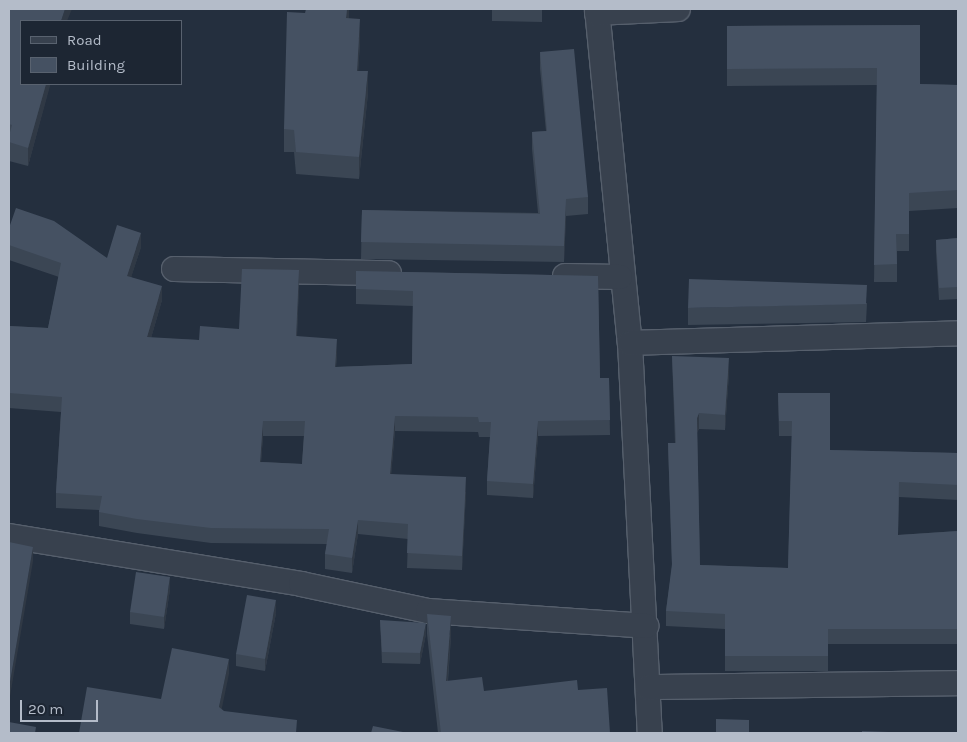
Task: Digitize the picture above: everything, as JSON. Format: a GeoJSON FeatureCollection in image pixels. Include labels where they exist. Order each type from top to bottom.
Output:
{"type":"FeatureCollection","features":[{"type":"Feature","properties":{"kind":"street"},"geometry":{"type":"LineString","coordinates":[[650,733],[630,343],[620,277],[597,11],[678,9]]}},
{"type":"Feature","properties":{"kind":"street"},"geometry":{"type":"LineString","coordinates":[[174,268],[412,273]]}},
{"type":"Feature","properties":{"kind":"street"},"geometry":{"type":"LineString","coordinates":[[541,276],[620,277]]}},
{"type":"Feature","properties":{"kind":"street"},"geometry":{"type":"LineString","coordinates":[[630,343],[958,333]]}},
{"type":"Feature","properties":{"kind":"street"},"geometry":{"type":"LineString","coordinates":[[9,536],[301,584],[428,611],[646,626]]}},
{"type":"Feature","properties":{"kind":"street"},"geometry":{"type":"LineString","coordinates":[[648,687],[958,683]]}},
{"type":"Feature","properties":{"kind":"building"},"geometry":{"type":"Polygon","coordinates":[[[9,9],[65,9],[61,20],[20,20],[20,85],[46,85],[28,148],[9,142],[12,125],[9,124],[9,9]]]}},
{"type":"Feature","properties":{"kind":"building"},"geometry":{"type":"Polygon","coordinates":[[[306,9],[347,9],[346,18],[360,19],[357,71],[368,71],[359,157],[296,152],[294,130],[284,129],[287,12],[305,13],[306,9]]]}},
{"type":"Feature","properties":{"kind":"building"},"geometry":{"type":"Polygon","coordinates":[[[920,25],[920,84],[958,85],[958,190],[909,193],[909,234],[896,234],[897,264],[874,265],[877,68],[727,69],[727,26],[920,25]]]}},
{"type":"Feature","properties":{"kind":"building"},"geometry":{"type":"Polygon","coordinates":[[[574,49],[588,197],[566,199],[564,246],[361,242],[362,210],[540,214],[532,132],[547,131],[540,52],[574,49]]]}},
{"type":"Feature","properties":{"kind":"building"},"geometry":{"type":"Polygon","coordinates":[[[16,208],[54,221],[107,258],[117,225],[141,233],[127,276],[162,286],[147,337],[199,340],[200,326],[239,329],[242,269],[299,270],[296,336],[337,339],[335,367],[412,364],[413,291],[356,289],[356,271],[598,276],[600,378],[609,378],[610,420],[538,421],[533,484],[487,481],[491,422],[479,422],[478,417],[395,416],[390,474],[466,477],[462,556],[407,553],[408,524],[358,520],[352,558],[325,554],[329,529],[211,528],[137,519],[99,512],[102,496],[56,493],[62,397],[9,393],[9,326],[48,328],[61,263],[9,245],[9,228],[16,208]],[[263,421],[260,462],[302,464],[305,421],[263,421]]]}},
{"type":"Feature","properties":{"kind":"building"},"geometry":{"type":"Polygon","coordinates":[[[958,238],[958,287],[939,288],[936,240],[958,238]]]}},
{"type":"Feature","properties":{"kind":"building"},"geometry":{"type":"Polygon","coordinates":[[[689,279],[867,285],[866,304],[688,308],[689,279]]]}},
{"type":"Feature","properties":{"kind":"building"},"geometry":{"type":"Polygon","coordinates":[[[672,356],[729,358],[725,415],[699,413],[697,418],[700,565],[788,568],[792,421],[779,421],[778,393],[830,393],[830,450],[958,453],[958,485],[899,482],[898,535],[958,531],[958,629],[828,629],[828,656],[725,656],[725,614],[666,611],[672,564],[668,443],[676,443],[672,356]]]}},
{"type":"Feature","properties":{"kind":"building"},"geometry":{"type":"Polygon","coordinates":[[[9,542],[33,547],[9,688],[9,542]]]}},
{"type":"Feature","properties":{"kind":"building"},"geometry":{"type":"Polygon","coordinates":[[[136,572],[170,577],[164,617],[130,612],[136,572]]]}},
{"type":"Feature","properties":{"kind":"building"},"geometry":{"type":"Polygon","coordinates":[[[247,595],[276,600],[265,659],[236,654],[247,595]]]}},
{"type":"Feature","properties":{"kind":"building"},"geometry":{"type":"Polygon","coordinates":[[[427,614],[451,616],[446,681],[482,677],[484,691],[577,680],[578,690],[607,688],[610,733],[441,733],[427,614]]]}},
{"type":"Feature","properties":{"kind":"building"},"geometry":{"type":"Polygon","coordinates":[[[380,620],[426,623],[420,653],[382,652],[380,620]]]}},
{"type":"Feature","properties":{"kind":"building"},"geometry":{"type":"Polygon","coordinates":[[[172,648],[229,659],[219,707],[224,711],[297,720],[296,733],[79,733],[87,687],[161,699],[172,648]]]}},
{"type":"Feature","properties":{"kind":"building"},"geometry":{"type":"Polygon","coordinates":[[[716,719],[749,720],[749,733],[716,733],[716,719]]]}},
{"type":"Feature","properties":{"kind":"building"},"geometry":{"type":"Polygon","coordinates":[[[9,722],[36,727],[35,733],[9,733],[9,722]]]}},
{"type":"Feature","properties":{"kind":"building"},"geometry":{"type":"Polygon","coordinates":[[[373,726],[403,732],[403,733],[371,733],[373,726]]]}},
{"type":"Feature","properties":{"kind":"building"},"geometry":{"type":"Polygon","coordinates":[[[862,731],[889,732],[889,733],[862,733],[862,731]]]}}]}
